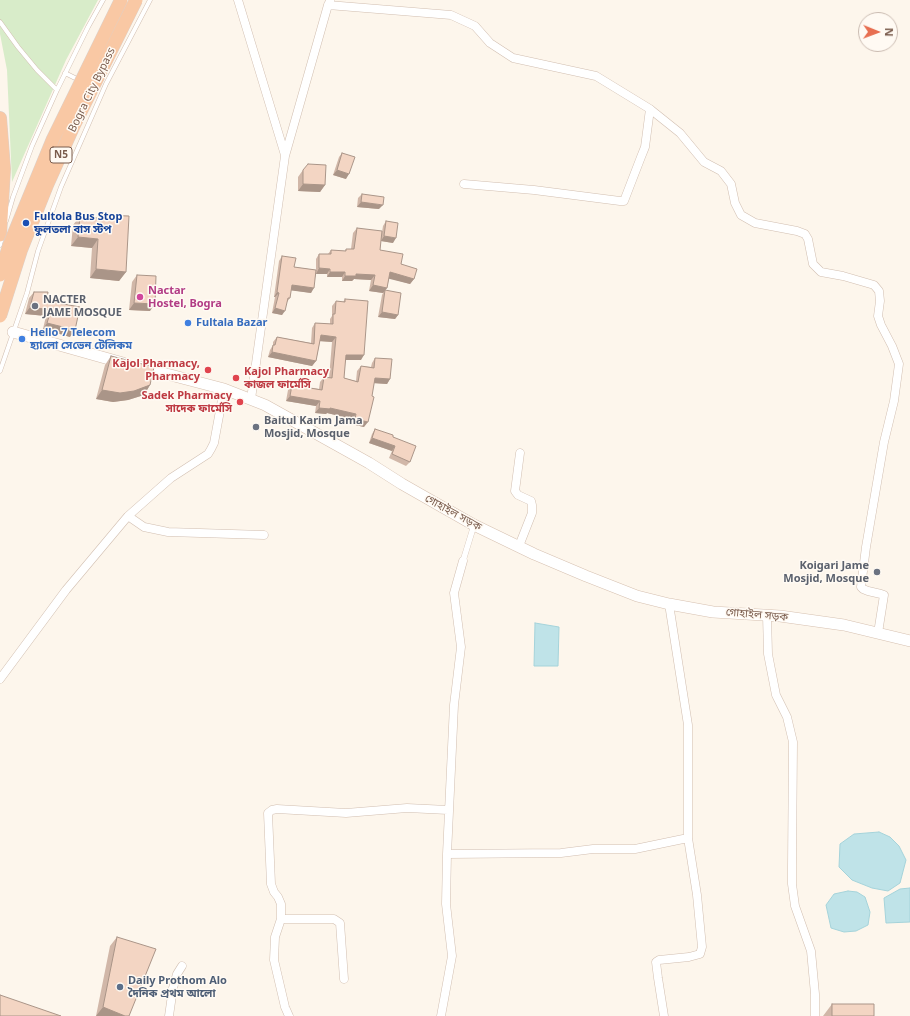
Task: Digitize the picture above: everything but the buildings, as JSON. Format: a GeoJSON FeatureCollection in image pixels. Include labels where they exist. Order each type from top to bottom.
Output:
{"type":"FeatureCollection","features":[{"type":"Feature","properties":{"kind":"highway","name":"Bogra City Bypass"},"geometry":{"type":"LineString","coordinates":[[0,275],[9,246],[53,138],[121,0]]}},
{"type":"Feature","properties":{"kind":"highway","name":"Bogra City Bypass"},"geometry":{"type":"LineString","coordinates":[[0,316],[21,250],[47,185],[74,125],[136,0]]}},
{"type":"Feature","properties":{"kind":"highway"},"geometry":{"type":"LineString","coordinates":[[0,118],[4,169],[0,235]]}},
{"type":"Feature","properties":{"kind":"main road","name":"গোহাইল সড়ক"},"geometry":{"type":"LineString","coordinates":[[13,332],[224,389],[251,399],[312,430],[474,525],[573,570],[638,596],[668,604],[713,612],[767,615],[844,625],[910,641]]}},
{"type":"Feature","properties":{"kind":"street"},"geometry":{"type":"LineString","coordinates":[[238,0],[285,156]]}},
{"type":"Feature","properties":{"kind":"street"},"geometry":{"type":"LineString","coordinates":[[251,399],[285,156],[329,2],[451,15],[475,26],[490,42],[513,58],[596,76],[650,109],[680,133],[704,162],[721,171],[731,184],[735,203],[741,214],[756,223],[805,234],[808,239],[813,264],[821,272],[843,276],[874,285],[879,291],[880,301],[878,316],[880,325],[892,346],[898,364],[894,401],[884,442],[866,547],[861,587],[868,592],[884,595],[878,633]]}},
{"type":"Feature","properties":{"kind":"street"},"geometry":{"type":"LineString","coordinates":[[464,184],[534,190],[620,201],[624,200],[646,147],[650,109]]}},
{"type":"Feature","properties":{"kind":"street"},"geometry":{"type":"LineString","coordinates":[[0,679],[66,590],[128,516],[171,478],[208,454],[214,443],[224,389]]}},
{"type":"Feature","properties":{"kind":"street"},"geometry":{"type":"LineString","coordinates":[[519,546],[532,513],[531,501],[518,496],[515,491],[520,453]]}},
{"type":"Feature","properties":{"kind":"street"},"geometry":{"type":"LineString","coordinates":[[128,516],[144,527],[168,532],[264,535]]}},
{"type":"Feature","properties":{"kind":"street"},"geometry":{"type":"LineString","coordinates":[[441,1016],[452,956],[446,904],[448,810],[454,706],[462,647],[454,593],[474,525]]}},
{"type":"Feature","properties":{"kind":"street"},"geometry":{"type":"LineString","coordinates":[[664,1016],[656,962],[659,960],[700,954],[702,947],[697,895],[688,838],[688,725],[668,604]]}},
{"type":"Feature","properties":{"kind":"street"},"geometry":{"type":"LineString","coordinates":[[767,615],[768,654],[776,695],[787,717],[793,742],[792,884],[796,906],[811,951],[815,994],[815,1016]]}},
{"type":"Feature","properties":{"kind":"street"},"geometry":{"type":"LineString","coordinates":[[289,1016],[285,1007],[274,960],[275,937],[281,919],[281,904],[271,884],[268,813],[272,810],[346,813],[407,808],[448,810]]}},
{"type":"Feature","properties":{"kind":"street"},"geometry":{"type":"LineString","coordinates":[[447,854],[561,853],[594,849],[635,849],[688,838]]}},
{"type":"Feature","properties":{"kind":"street"},"geometry":{"type":"LineString","coordinates":[[281,919],[334,919],[340,923],[344,979]]}},
{"type":"Feature","properties":{"kind":"street"},"geometry":{"type":"LineString","coordinates":[[169,1016],[177,974],[182,966]]}},
{"type":"Feature","properties":{"kind":"lane"},"geometry":{"type":"LineString","coordinates":[[0,245],[13,197],[32,146],[65,73],[103,0]]}},
{"type":"Feature","properties":{"kind":"lane"},"geometry":{"type":"LineString","coordinates":[[0,371],[27,292],[38,251],[61,187],[103,91],[150,0]]}},
{"type":"Feature","properties":{"kind":"lane"},"geometry":{"type":"LineString","coordinates":[[0,22],[37,70],[57,90]]}},
{"type":"Feature","properties":{"kind":"lane"},"geometry":{"type":"LineString","coordinates":[[65,73],[84,82]]}},
{"type":"Feature","properties":{"kind":"lane"},"geometry":{"type":"LineString","coordinates":[[90,85],[103,91]]}},
{"type":"Feature","properties":{"kind":"green space"},"geometry":{"type":"Polygon","coordinates":[[[0,0],[98,0],[66,60],[12,182],[7,70],[0,34],[0,0]]]}},
{"type":"Feature","properties":{"kind":"water"},"geometry":{"type":"Polygon","coordinates":[[[535,623],[559,627],[558,666],[534,666],[535,623]]]}},
{"type":"Feature","properties":{"kind":"water"},"geometry":{"type":"Polygon","coordinates":[[[879,832],[890,837],[899,846],[906,860],[900,883],[888,891],[872,888],[852,880],[839,867],[840,844],[854,834],[879,832]]]}},
{"type":"Feature","properties":{"kind":"water"},"geometry":{"type":"Polygon","coordinates":[[[910,888],[910,922],[886,923],[884,898],[900,889],[910,888]]]}},
{"type":"Feature","properties":{"kind":"water"},"geometry":{"type":"Polygon","coordinates":[[[848,891],[857,892],[865,897],[870,912],[868,925],[856,931],[844,932],[831,928],[826,905],[834,894],[848,891]]]}},
{"type":"Feature","properties":{"kind":"place","name":"Fultola Bus Stop ফুলতলা বাস স্টপ"},"geometry":{"type":"Point","coordinates":[26,223]}},
{"type":"Feature","properties":{"kind":"place","name":"Nactar Hostel, Bogra"},"geometry":{"type":"Point","coordinates":[140,297]}},
{"type":"Feature","properties":{"kind":"place","name":"NACTER JAME MOSQUE"},"geometry":{"type":"Point","coordinates":[35,306]}},
{"type":"Feature","properties":{"kind":"place","name":"Fultala Bazar"},"geometry":{"type":"Point","coordinates":[188,323]}},
{"type":"Feature","properties":{"kind":"place","name":"Hello 7 Telecom হ্যা‌লো সে‌ভেন টে‌লিকম"},"geometry":{"type":"Point","coordinates":[22,339]}},
{"type":"Feature","properties":{"kind":"place","name":"Kajol Pharmacy, Pharmacy"},"geometry":{"type":"Point","coordinates":[208,370]}},
{"type":"Feature","properties":{"kind":"place","name":"Kajol Pharmacy কাজল ফার্মেসি"},"geometry":{"type":"Point","coordinates":[236,378]}},
{"type":"Feature","properties":{"kind":"place","name":"Sadek Pharmacy সাদেক ফার্মেসি"},"geometry":{"type":"Point","coordinates":[240,402]}},
{"type":"Feature","properties":{"kind":"place","name":"Baitul Karim Jama Mosjid, Mosque"},"geometry":{"type":"Point","coordinates":[256,427]}},
{"type":"Feature","properties":{"kind":"place","name":"Koigari Jame Mosjid, Mosque"},"geometry":{"type":"Point","coordinates":[877,572]}},
{"type":"Feature","properties":{"kind":"place","name":"Daily Prothom Alo দৈনিক প্রথম আলো"},"geometry":{"type":"Point","coordinates":[120,987]}}]}
